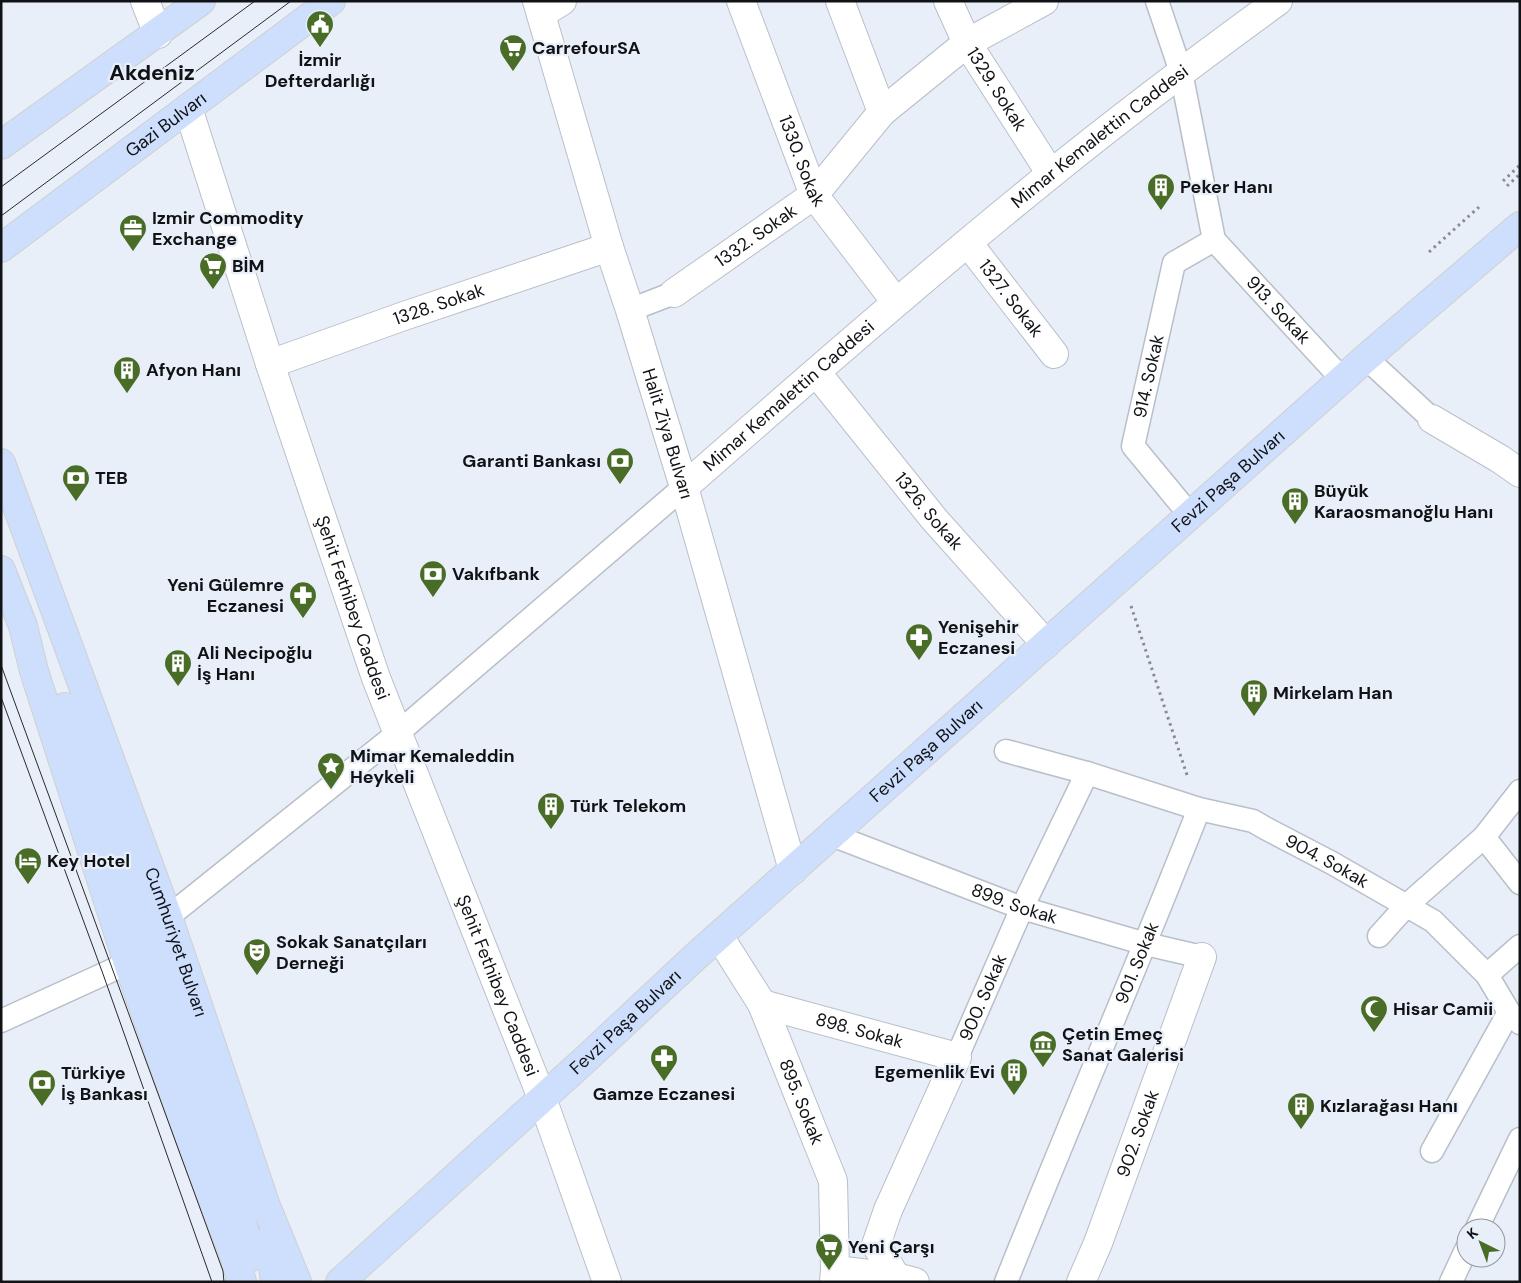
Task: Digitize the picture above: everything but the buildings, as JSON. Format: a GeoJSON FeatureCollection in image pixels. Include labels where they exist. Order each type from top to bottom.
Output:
{"type":"FeatureCollection","features":[{"type":"Feature","properties":{"kind":"main road"},"geometry":{"type":"LineString","coordinates":[[1,145],[158,34],[201,1]]}},
{"type":"Feature","properties":{"kind":"main road","name":"Gazi Bulvarı"},"geometry":{"type":"LineString","coordinates":[[1,248],[332,1]]}},
{"type":"Feature","properties":{"kind":"main road","name":"Fevzi Paşa Bulvarı"},"geometry":{"type":"LineString","coordinates":[[340,1282],[719,936],[1342,379],[1520,226]]}},
{"type":"Feature","properties":{"kind":"main road","name":"Cumhuriyet Bulvarı"},"geometry":{"type":"LineString","coordinates":[[1,462],[168,917],[266,1206],[297,1282]]}},
{"type":"Feature","properties":{"kind":"main road","name":"Cumhuriyet Bulvarı"},"geometry":{"type":"LineString","coordinates":[[1,570],[23,626],[34,670],[128,963],[242,1282]]}},
{"type":"Feature","properties":{"kind":"main road","name":"Cumhuriyet Bulvarı"},"geometry":{"type":"LineString","coordinates":[[23,626],[59,690],[229,1175],[249,1247],[251,1282]]}},
{"type":"Feature","properties":{"kind":"main road"},"geometry":{"type":"LineString","coordinates":[[266,1206],[275,1282]]}},
{"type":"Feature","properties":{"kind":"street"},"geometry":{"type":"LineString","coordinates":[[145,1],[158,34]]}},
{"type":"Feature","properties":{"kind":"street","name":"1330. Sokak"},"geometry":{"type":"LineString","coordinates":[[741,1],[814,195],[896,302]]}},
{"type":"Feature","properties":{"kind":"street"},"geometry":{"type":"LineString","coordinates":[[840,1],[882,112]]}},
{"type":"Feature","properties":{"kind":"street","name":"1329. Sokak"},"geometry":{"type":"LineString","coordinates":[[948,1],[967,43],[1051,174]]}},
{"type":"Feature","properties":{"kind":"street","name":"1332. Sokak"},"geometry":{"type":"LineString","coordinates":[[630,310],[674,293],[814,195],[882,112],[967,43],[1044,1]]}},
{"type":"Feature","properties":{"kind":"street"},"geometry":{"type":"LineString","coordinates":[[1157,1],[1181,72],[1214,240]]}},
{"type":"Feature","properties":{"kind":"street","name":"Mimar Kemalettin Caddesi"},"geometry":{"type":"LineString","coordinates":[[168,917],[399,732],[896,302],[1051,174],[1181,72],[1278,1]]}},
{"type":"Feature","properties":{"kind":"street","name":"Halit Ziya Bulvarı"},"geometry":{"type":"LineString","coordinates":[[547,5],[609,247],[684,487],[793,870]]}},
{"type":"Feature","properties":{"kind":"street","name":"Şehit Fethibey Caddesi"},"geometry":{"type":"LineString","coordinates":[[188,108],[270,364],[376,678],[399,732],[542,1098],[607,1282]]}},
{"type":"Feature","properties":{"kind":"street","name":"913. Sokak"},"geometry":{"type":"LineString","coordinates":[[1214,240],[1342,379]]}},
{"type":"Feature","properties":{"kind":"street","name":"914. Sokak"},"geometry":{"type":"LineString","coordinates":[[1190,515],[1133,446],[1174,263],[1214,240]]}},
{"type":"Feature","properties":{"kind":"street","name":"1327. Sokak"},"geometry":{"type":"LineString","coordinates":[[968,243],[1054,354]]}},
{"type":"Feature","properties":{"kind":"street","name":"1328. Sokak"},"geometry":{"type":"LineString","coordinates":[[270,364],[609,247]]}},
{"type":"Feature","properties":{"kind":"street"},"geometry":{"type":"LineString","coordinates":[[1366,358],[1432,419],[1520,473]]}},
{"type":"Feature","properties":{"kind":"street","name":"1326. Sokak"},"geometry":{"type":"LineString","coordinates":[[816,372],[934,519],[1046,644]]}},
{"type":"Feature","properties":{"kind":"street","name":"904. Sokak"},"geometry":{"type":"LineString","coordinates":[[1006,751],[1087,773],[1199,809],[1253,821],[1332,863],[1433,921],[1487,975],[1514,1018]]}},
{"type":"Feature","properties":{"kind":"street","name":"900. Sokak"},"geometry":{"type":"LineString","coordinates":[[905,1279],[876,1245],[888,1210],[1022,908],[1087,773]]}},
{"type":"Feature","properties":{"kind":"street"},"geometry":{"type":"LineString","coordinates":[[1379,936],[1406,906],[1484,837],[1520,791]]}},
{"type":"Feature","properties":{"kind":"street","name":"901. Sokak"},"geometry":{"type":"LineString","coordinates":[[1006,1282],[1065,1134],[1146,944],[1199,809]]}},
{"type":"Feature","properties":{"kind":"street","name":"899. Sokak"},"geometry":{"type":"LineString","coordinates":[[832,835],[1022,908],[1146,944],[1202,957]]}},
{"type":"Feature","properties":{"kind":"street"},"geometry":{"type":"LineString","coordinates":[[1484,837],[1520,883]]}},
{"type":"Feature","properties":{"kind":"street","name":"895. Sokak"},"geometry":{"type":"LineString","coordinates":[[719,936],[762,1004],[833,1181],[834,1276]]}},
{"type":"Feature","properties":{"kind":"street"},"geometry":{"type":"LineString","coordinates":[[1487,975],[1520,946]]}},
{"type":"Feature","properties":{"kind":"street","name":"902. Sokak"},"geometry":{"type":"LineString","coordinates":[[1080,1282],[1098,1243],[1202,957]]}},
{"type":"Feature","properties":{"kind":"street"},"geometry":{"type":"LineString","coordinates":[[1,1021],[128,963]]}},
{"type":"Feature","properties":{"kind":"street","name":"898. Sokak"},"geometry":{"type":"LineString","coordinates":[[762,1004],[957,1057]]}},
{"type":"Feature","properties":{"kind":"street"},"geometry":{"type":"LineString","coordinates":[[1432,1151],[1514,1018]]}},
{"type":"Feature","properties":{"kind":"street"},"geometry":{"type":"LineString","coordinates":[[1482,1218],[1519,1141]]}},
{"type":"Feature","properties":{"kind":"street"},"geometry":{"type":"LineString","coordinates":[[1451,1282],[1458,1268]]}},
{"type":"Feature","properties":{"kind":"street"},"geometry":{"type":"LineString","coordinates":[[834,1276],[905,1279]]}},
{"type":"Feature","properties":{"kind":"path"},"geometry":{"type":"LineString","coordinates":[[1503,181],[1520,165]]}},
{"type":"Feature","properties":{"kind":"path"},"geometry":{"type":"LineString","coordinates":[[1507,186],[1520,174]]}},
{"type":"Feature","properties":{"kind":"path"},"geometry":{"type":"LineString","coordinates":[[1429,252],[1479,207]]}},
{"type":"Feature","properties":{"kind":"path"},"geometry":{"type":"LineString","coordinates":[[1122,576],[1199,809]]}},
{"type":"Feature","properties":{"kind":"tram line"},"geometry":{"type":"LineString","coordinates":[[1,187],[255,1]]}},
{"type":"Feature","properties":{"kind":"tram line"},"geometry":{"type":"LineString","coordinates":[[1,216],[291,1]]}},
{"type":"Feature","properties":{"kind":"tram line"},"geometry":{"type":"LineString","coordinates":[[1,665],[223,1271],[224,1282]]}},
{"type":"Feature","properties":{"kind":"tram line"},"geometry":{"type":"LineString","coordinates":[[1,697],[103,974],[212,1282]]}},
{"type":"Feature","properties":{"kind":"place","name":"İzmir Defterdarlığı"},"geometry":{"type":"Point","coordinates":[320,48]}},
{"type":"Feature","properties":{"kind":"place","name":"CarrefourSA"},"geometry":{"type":"Point","coordinates":[513,72]}},
{"type":"Feature","properties":{"kind":"place","name":"Peker Hanı"},"geometry":{"type":"Point","coordinates":[1161,211]}},
{"type":"Feature","properties":{"kind":"place","name":"Izmir Commodity Exchange"},"geometry":{"type":"Point","coordinates":[133,252]}},
{"type":"Feature","properties":{"kind":"place","name":"BİM"},"geometry":{"type":"Point","coordinates":[213,290]}},
{"type":"Feature","properties":{"kind":"place","name":"Afyon Hanı"},"geometry":{"type":"Point","coordinates":[127,394]}},
{"type":"Feature","properties":{"kind":"place","name":"Garanti Bankası"},"geometry":{"type":"Point","coordinates":[620,485]}},
{"type":"Feature","properties":{"kind":"place","name":"TEB"},"geometry":{"type":"Point","coordinates":[76,502]}},
{"type":"Feature","properties":{"kind":"place","name":"Büyük Karaosmanoğlu Hanı"},"geometry":{"type":"Point","coordinates":[1295,525]}},
{"type":"Feature","properties":{"kind":"place","name":"Vakıfbank"},"geometry":{"type":"Point","coordinates":[433,598]}},
{"type":"Feature","properties":{"kind":"place","name":"Yeni Gülemre Eczanesi"},"geometry":{"type":"Point","coordinates":[303,619]}},
{"type":"Feature","properties":{"kind":"place","name":"Yenişehir Eczanesi"},"geometry":{"type":"Point","coordinates":[919,661]}},
{"type":"Feature","properties":{"kind":"place","name":"Ali Necipoğlu İş Hanı"},"geometry":{"type":"Point","coordinates":[178,687]}},
{"type":"Feature","properties":{"kind":"place","name":"Mirkelam Han"},"geometry":{"type":"Point","coordinates":[1254,717]}},
{"type":"Feature","properties":{"kind":"place","name":"Mimar Kemaleddin Heykeli"},"geometry":{"type":"Point","coordinates":[331,790]}},
{"type":"Feature","properties":{"kind":"place","name":"Türk Telekom"},"geometry":{"type":"Point","coordinates":[551,830]}},
{"type":"Feature","properties":{"kind":"place","name":"Key Hotel"},"geometry":{"type":"Point","coordinates":[28,885]}},
{"type":"Feature","properties":{"kind":"place","name":"Sokak Sanatçıları Derneği"},"geometry":{"type":"Point","coordinates":[257,976]}},
{"type":"Feature","properties":{"kind":"place","name":"Hisar Camii"},"geometry":{"type":"Point","coordinates":[1374,1033]}},
{"type":"Feature","properties":{"kind":"place","name":"Çetin Emeç Sanat Galerisi"},"geometry":{"type":"Point","coordinates":[1043,1068]}},
{"type":"Feature","properties":{"kind":"place","name":"Gamze Eczanesi"},"geometry":{"type":"Point","coordinates":[664,1082]}},
{"type":"Feature","properties":{"kind":"place","name":"Egemenlik Evi"},"geometry":{"type":"Point","coordinates":[1014,1096]}},
{"type":"Feature","properties":{"kind":"place","name":"Türkiye İş Bankası"},"geometry":{"type":"Point","coordinates":[42,1107]}},
{"type":"Feature","properties":{"kind":"place","name":"Kızlarağası Hanı"},"geometry":{"type":"Point","coordinates":[1301,1130]}},
{"type":"Feature","properties":{"kind":"place","name":"Yeni Çarşı"},"geometry":{"type":"Point","coordinates":[829,1271]}},
{"type":"Feature","properties":{"kind":"district","name":"Akdeniz"},"geometry":{"type":"Point","coordinates":[152,72]}}]}
